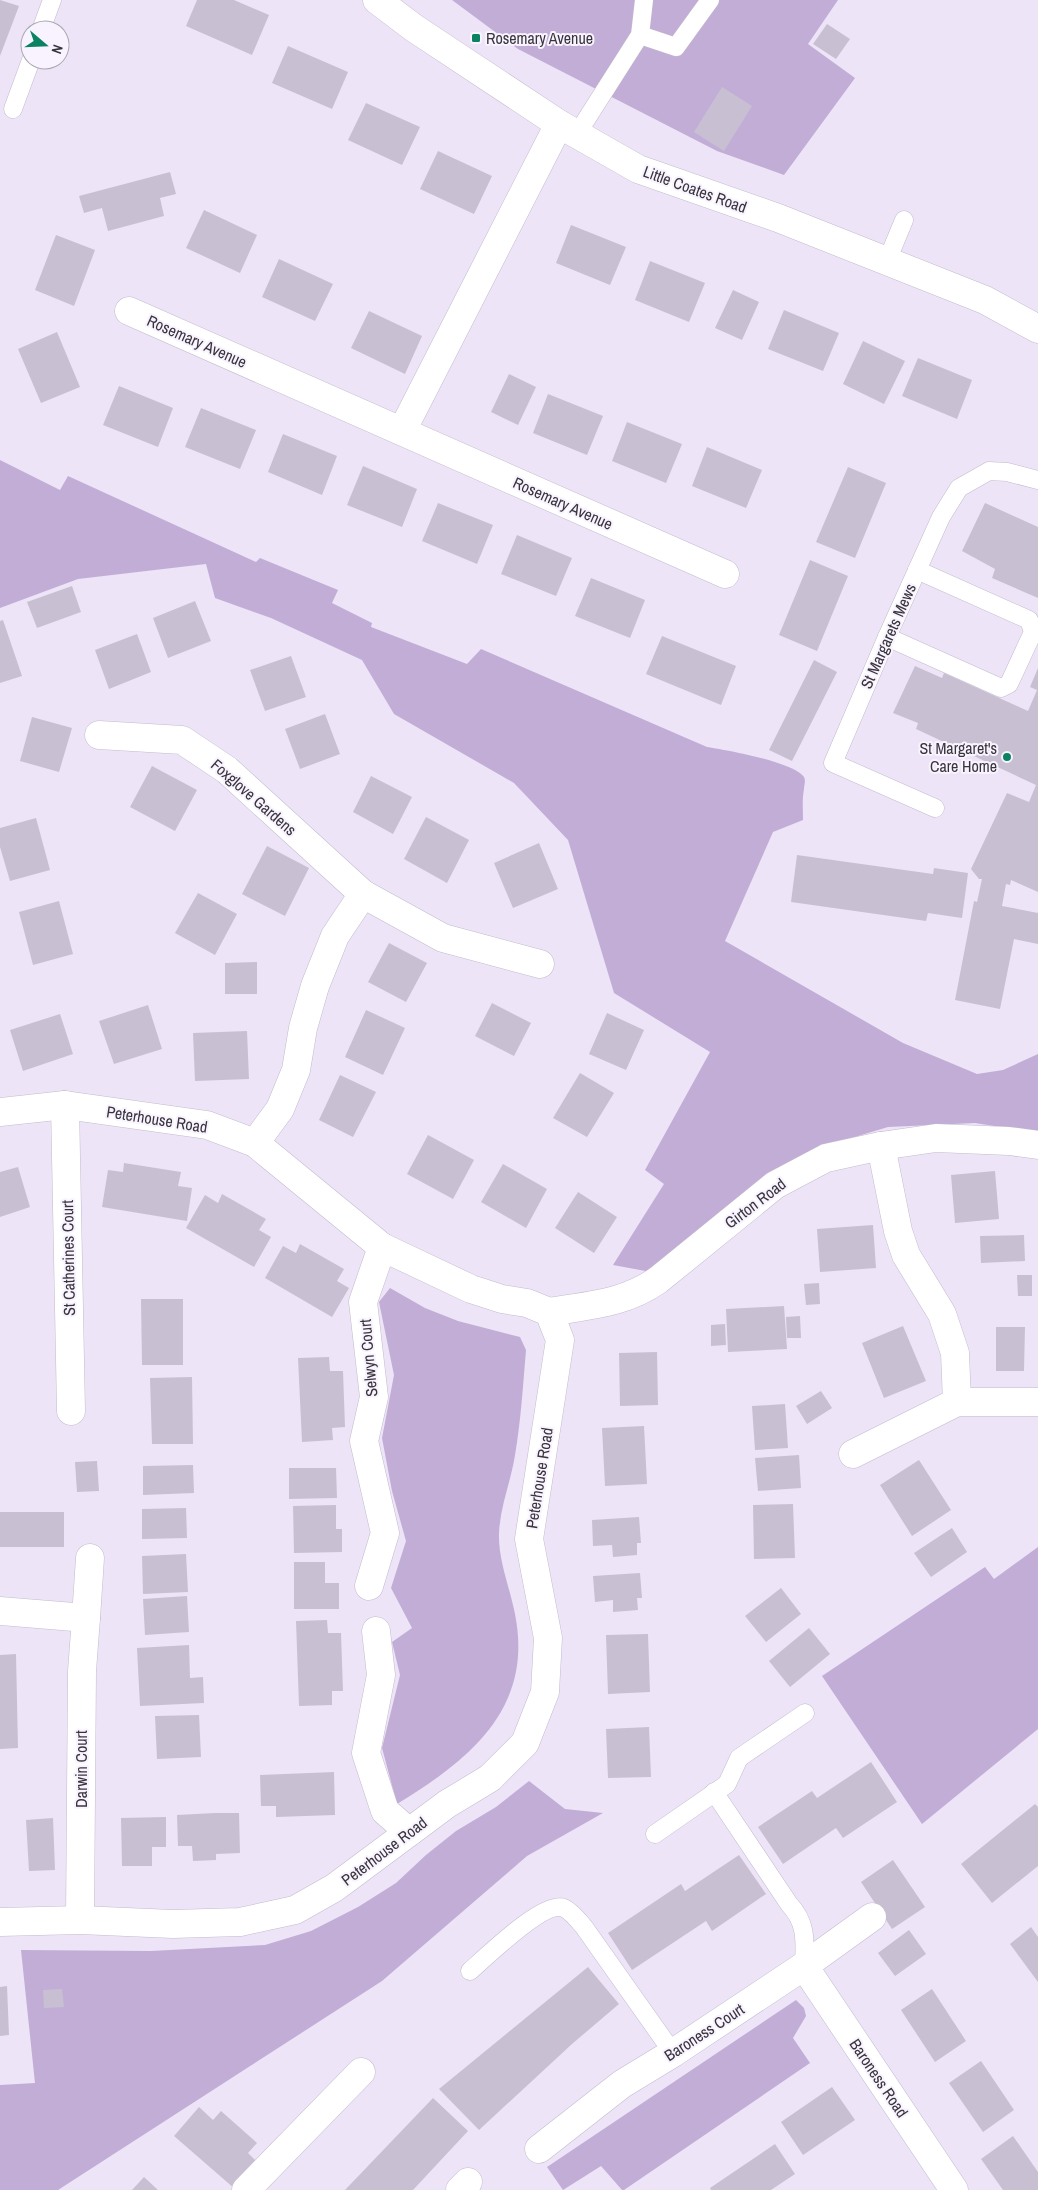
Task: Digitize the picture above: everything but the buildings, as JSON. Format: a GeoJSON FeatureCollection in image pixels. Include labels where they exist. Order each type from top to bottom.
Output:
{"type":"FeatureCollection","features":[{"type":"Feature","properties":{"kind":"street","name":"Little Coates Road"},"geometry":{"type":"LineString","coordinates":[[377,0],[414,28],[568,129],[638,169],[778,218],[985,300],[1038,329]]}},
{"type":"Feature","properties":{"kind":"street"},"geometry":{"type":"LineString","coordinates":[[402,431],[568,129]]}},
{"type":"Feature","properties":{"kind":"street","name":"Rosemary Avenue"},"geometry":{"type":"LineString","coordinates":[[129,311],[725,574]]}},
{"type":"Feature","properties":{"kind":"street","name":"Foxglove Gardens"},"geometry":{"type":"LineString","coordinates":[[99,735],[182,740],[227,770],[363,894],[442,938],[540,964]]}},
{"type":"Feature","properties":{"kind":"street"},"geometry":{"type":"LineString","coordinates":[[255,1144],[280,1109],[296,1070],[315,986],[335,936],[363,894]]}},
{"type":"Feature","properties":{"kind":"street","name":"Peterhouse Road"},"geometry":{"type":"LineString","coordinates":[[0,1112],[65,1105],[207,1125],[255,1144],[382,1247],[471,1289],[502,1299],[527,1303],[549,1312],[560,1340],[529,1539],[548,1638],[545,1692],[525,1743],[490,1778],[447,1804],[334,1888],[295,1910],[240,1922],[173,1924],[80,1920],[0,1922]]}},
{"type":"Feature","properties":{"kind":"street","name":"St Catherines Court"},"geometry":{"type":"LineString","coordinates":[[65,1105],[71,1412]]}},
{"type":"Feature","properties":{"kind":"street","name":"Girton Road"},"geometry":{"type":"LineString","coordinates":[[549,1312],[617,1300],[640,1293],[775,1185],[826,1158],[881,1146],[936,1138],[1009,1141],[1038,1145]]}},
{"type":"Feature","properties":{"kind":"street"},"geometry":{"type":"LineString","coordinates":[[881,1146],[898,1231],[906,1255],[942,1314],[955,1353],[957,1402]]}},
{"type":"Feature","properties":{"kind":"street","name":"Selwyn Court"},"geometry":{"type":"LineString","coordinates":[[369,1586],[385,1533],[364,1441],[374,1397],[363,1302],[382,1247]]}},
{"type":"Feature","properties":{"kind":"street"},"geometry":{"type":"LineString","coordinates":[[853,1454],[957,1402],[1038,1402]]}},
{"type":"Feature","properties":{"kind":"street","name":"Darwin Court"},"geometry":{"type":"LineString","coordinates":[[80,1920],[82,1671],[90,1558]]}},
{"type":"Feature","properties":{"kind":"street"},"geometry":{"type":"LineString","coordinates":[[0,1611],[86,1618]]}},
{"type":"Feature","properties":{"kind":"street"},"geometry":{"type":"LineString","coordinates":[[376,1631],[381,1675],[366,1753],[385,1811],[409,1832]]}},
{"type":"Feature","properties":{"kind":"street","name":"Baroness Court"},"geometry":{"type":"LineString","coordinates":[[539,2149],[622,2084],[804,1966],[872,1917]]}},
{"type":"Feature","properties":{"kind":"street","name":"Baroness Road"},"geometry":{"type":"LineString","coordinates":[[804,1966],[954,2190]]}},
{"type":"Feature","properties":{"kind":"street"},"geometry":{"type":"LineString","coordinates":[[246,2190],[362,2072]]}},
{"type":"Feature","properties":{"kind":"lane"},"geometry":{"type":"LineString","coordinates":[[45,20],[52,0]]}},
{"type":"Feature","properties":{"kind":"lane"},"geometry":{"type":"LineString","coordinates":[[568,129],[640,35],[644,0]]}},
{"type":"Feature","properties":{"kind":"lane"},"geometry":{"type":"LineString","coordinates":[[640,35],[676,48],[710,0]]}},
{"type":"Feature","properties":{"kind":"lane"},"geometry":{"type":"LineString","coordinates":[[13,109],[27,70]]}},
{"type":"Feature","properties":{"kind":"lane"},"geometry":{"type":"LineString","coordinates":[[887,261],[904,220]]}},
{"type":"Feature","properties":{"kind":"lane","name":"St Margarets Mews"},"geometry":{"type":"LineString","coordinates":[[935,808],[833,763],[941,517],[959,488],[989,471],[1007,472],[1038,480]]}},
{"type":"Feature","properties":{"kind":"lane"},"geometry":{"type":"LineString","coordinates":[[887,637],[1000,688],[1009,684],[1033,632],[1029,620],[917,570]]}},
{"type":"Feature","properties":{"kind":"lane"},"geometry":{"type":"LineString","coordinates":[[655,1834],[727,1784],[739,1758],[805,1713]]}},
{"type":"Feature","properties":{"kind":"lane"},"geometry":{"type":"LineString","coordinates":[[714,1792],[789,1904],[798,1914],[806,1937],[804,1966]]}},
{"type":"Feature","properties":{"kind":"lane"},"geometry":{"type":"LineString","coordinates":[[470,1971],[531,1919],[548,1908],[563,1907],[584,1927],[672,2053]]}},
{"type":"Feature","properties":{"kind":"shaded area"},"geometry":{"type":"Polygon","coordinates":[[[452,0],[838,0],[808,44],[855,78],[784,175],[717,151],[518,49],[452,0]]]}},
{"type":"Feature","properties":{"kind":"shaded area"},"geometry":{"type":"Polygon","coordinates":[[[0,460],[60,490],[68,476],[256,562],[260,558],[338,590],[332,603],[372,623],[371,627],[467,664],[481,649],[707,747],[774,762],[798,772],[805,780],[803,820],[773,832],[725,941],[903,1043],[977,1074],[1003,1070],[1038,1054],[1038,1133],[975,1123],[888,1127],[815,1149],[651,1272],[613,1265],[664,1184],[645,1170],[710,1052],[614,993],[568,840],[514,783],[394,714],[362,660],[271,618],[215,598],[206,564],[78,579],[0,608],[0,460]]]}},
{"type":"Feature","properties":{"kind":"shaded area"},"geometry":{"type":"Polygon","coordinates":[[[390,1288],[425,1308],[458,1321],[520,1337],[526,1350],[517,1442],[501,1514],[499,1533],[502,1564],[515,1614],[518,1648],[515,1678],[505,1704],[490,1728],[471,1750],[424,1787],[397,1804],[382,1748],[400,1675],[392,1642],[412,1628],[391,1588],[406,1541],[392,1491],[382,1438],[394,1375],[379,1302],[390,1288]]]}},
{"type":"Feature","properties":{"kind":"shaded area"},"geometry":{"type":"Polygon","coordinates":[[[1038,1547],[1038,1729],[922,1824],[822,1676],[985,1567],[994,1579],[1038,1547]]]}},
{"type":"Feature","properties":{"kind":"shaded area"},"geometry":{"type":"Polygon","coordinates":[[[529,1781],[565,1809],[603,1813],[527,1856],[382,1981],[58,2190],[0,2190],[0,2085],[35,2083],[21,1950],[151,1951],[265,1945],[311,1931],[358,1907],[396,1883],[426,1855],[456,1831],[496,1807],[529,1781]]]}},
{"type":"Feature","properties":{"kind":"shaded area"},"geometry":{"type":"Polygon","coordinates":[[[796,2000],[804,2008],[806,2016],[793,2038],[810,2063],[624,2190],[601,2166],[563,2190],[547,2167],[796,2000]]]}},
{"type":"Feature","properties":{"kind":"place","name":"Rosemary Avenue"},"geometry":{"type":"Point","coordinates":[476,38]}},
{"type":"Feature","properties":{"kind":"place","name":"St Margaret's Care Home"},"geometry":{"type":"Point","coordinates":[1007,757]}}]}
